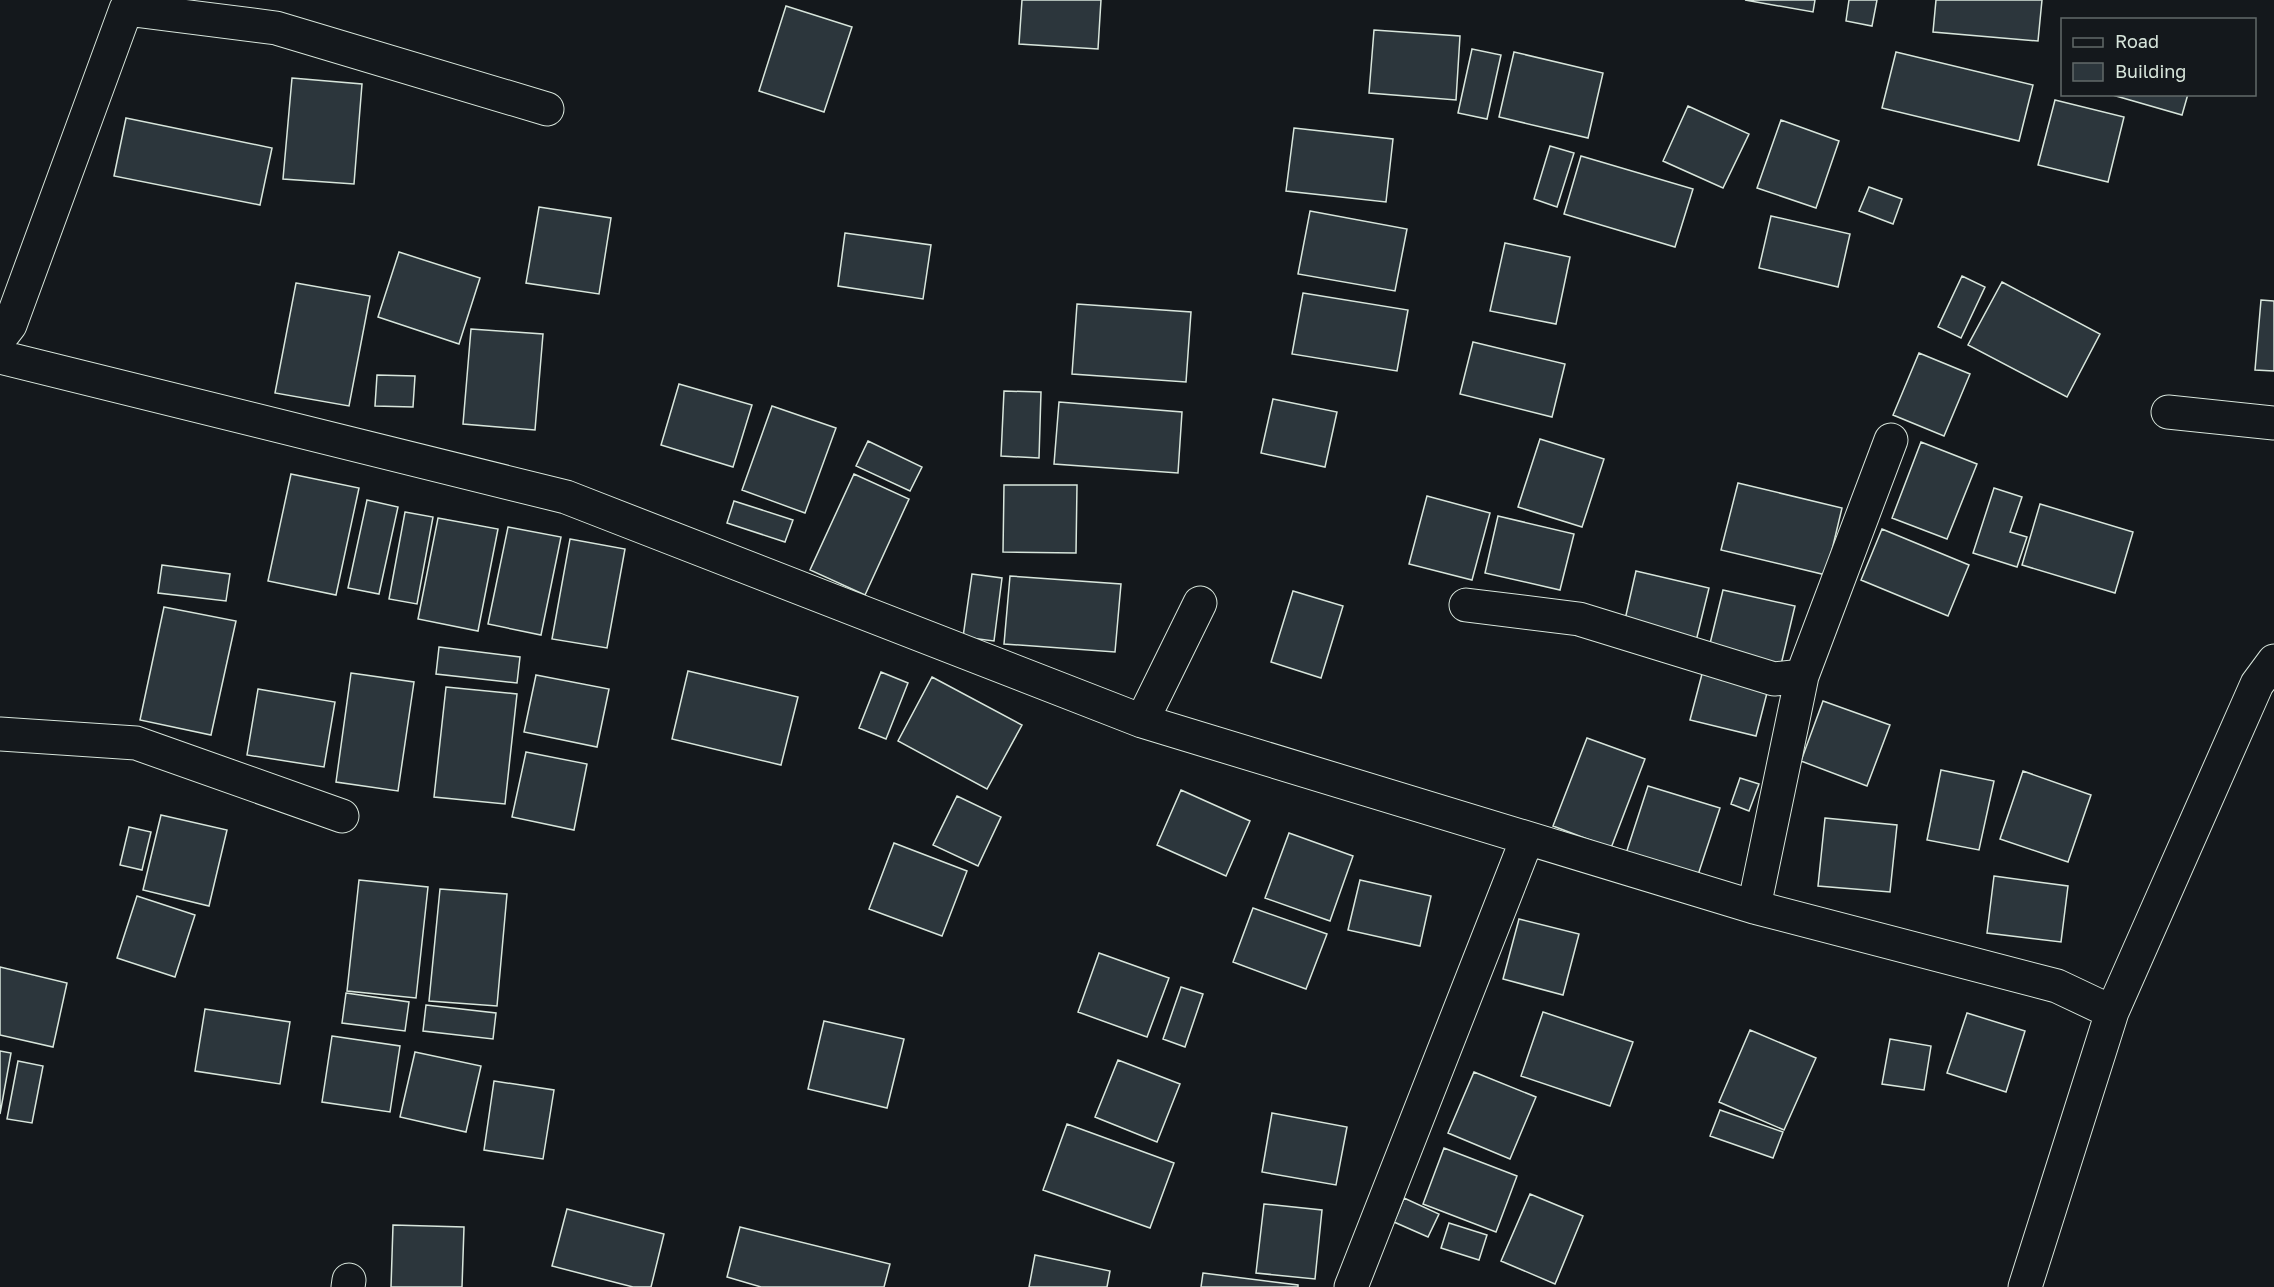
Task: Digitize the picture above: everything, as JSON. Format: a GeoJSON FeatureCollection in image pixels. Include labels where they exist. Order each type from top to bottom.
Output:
{"type":"FeatureCollection","features":[{"type":"Feature","properties":{"kind":"street"},"geometry":{"type":"LineString","coordinates":[[0,338],[10,325],[126,9],[276,28],[547,109]]}},
{"type":"Feature","properties":{"kind":"street"},"geometry":{"type":"LineString","coordinates":[[0,357],[566,497],[1142,721],[1754,907],[2057,987],[2112,1012]]}},
{"type":"Feature","properties":{"kind":"street"},"geometry":{"type":"LineString","coordinates":[[2168,412],[2274,423]]}},
{"type":"Feature","properties":{"kind":"street"},"geometry":{"type":"LineString","coordinates":[[1754,907],[1802,676],[1891,440]]}},
{"type":"Feature","properties":{"kind":"street"},"geometry":{"type":"LineString","coordinates":[[1142,721],[1200,603]]}},
{"type":"Feature","properties":{"kind":"street"},"geometry":{"type":"LineString","coordinates":[[1466,605],[1579,619],[1774,680],[1802,676]]}},
{"type":"Feature","properties":{"kind":"street"},"geometry":{"type":"LineString","coordinates":[[2025,1287],[2112,1012],[2257,684],[2274,661]]}},
{"type":"Feature","properties":{"kind":"street"},"geometry":{"type":"LineString","coordinates":[[0,734],[136,743],[342,816]]}},
{"type":"Feature","properties":{"kind":"street"},"geometry":{"type":"LineString","coordinates":[[1351,1287],[1527,839]]}},
{"type":"Feature","properties":{"kind":"building"},"geometry":{"type":"Polygon","coordinates":[[[1022,0],[1101,0],[1098,49],[1019,44],[1022,0]]]}},
{"type":"Feature","properties":{"kind":"building"},"geometry":{"type":"Polygon","coordinates":[[[1745,0],[1815,0],[1813,12],[1745,0]]]}},
{"type":"Feature","properties":{"kind":"building"},"geometry":{"type":"Polygon","coordinates":[[[1849,0],[1877,0],[1872,26],[1846,21],[1849,0]]]}},
{"type":"Feature","properties":{"kind":"building"},"geometry":{"type":"Polygon","coordinates":[[[1936,0],[2042,0],[2038,41],[1933,32],[1936,0]]]}},
{"type":"Feature","properties":{"kind":"building"},"geometry":{"type":"Polygon","coordinates":[[[786,6],[852,27],[824,112],[759,91],[786,6]]]}},
{"type":"Feature","properties":{"kind":"building"},"geometry":{"type":"Polygon","coordinates":[[[1374,30],[1460,36],[1456,100],[1369,93],[1374,30]]]}},
{"type":"Feature","properties":{"kind":"building"},"geometry":{"type":"Polygon","coordinates":[[[1472,49],[1501,55],[1487,119],[1458,113],[1472,49]]]}},
{"type":"Feature","properties":{"kind":"building"},"geometry":{"type":"Polygon","coordinates":[[[1514,52],[1603,73],[1588,138],[1499,117],[1514,52]]]}},
{"type":"Feature","properties":{"kind":"building"},"geometry":{"type":"Polygon","coordinates":[[[1896,52],[2033,85],[2019,141],[1882,108],[1896,52]]]}},
{"type":"Feature","properties":{"kind":"building"},"geometry":{"type":"Polygon","coordinates":[[[292,78],[362,84],[354,184],[283,179],[292,78]]]}},
{"type":"Feature","properties":{"kind":"building"},"geometry":{"type":"Polygon","coordinates":[[[2116,96],[2187,96],[2182,115],[2116,96]]]}},
{"type":"Feature","properties":{"kind":"building"},"geometry":{"type":"Polygon","coordinates":[[[2055,100],[2124,117],[2108,182],[2038,165],[2055,100]]]}},
{"type":"Feature","properties":{"kind":"building"},"geometry":{"type":"Polygon","coordinates":[[[1688,106],[1749,134],[1723,188],[1663,161],[1688,106]]]}},
{"type":"Feature","properties":{"kind":"building"},"geometry":{"type":"Polygon","coordinates":[[[126,118],[272,148],[260,205],[114,176],[126,118]]]}},
{"type":"Feature","properties":{"kind":"building"},"geometry":{"type":"Polygon","coordinates":[[[1781,120],[1839,141],[1816,208],[1757,188],[1781,120]]]}},
{"type":"Feature","properties":{"kind":"building"},"geometry":{"type":"Polygon","coordinates":[[[1294,128],[1393,139],[1386,202],[1286,191],[1294,128]]]}},
{"type":"Feature","properties":{"kind":"building"},"geometry":{"type":"Polygon","coordinates":[[[1550,146],[1574,153],[1557,207],[1534,199],[1550,146]]]}},
{"type":"Feature","properties":{"kind":"building"},"geometry":{"type":"Polygon","coordinates":[[[1581,156],[1693,189],[1675,247],[1564,214],[1581,156]]]}},
{"type":"Feature","properties":{"kind":"building"},"geometry":{"type":"Polygon","coordinates":[[[1869,187],[1902,199],[1893,224],[1859,211],[1869,187]]]}},
{"type":"Feature","properties":{"kind":"building"},"geometry":{"type":"Polygon","coordinates":[[[539,207],[611,218],[599,294],[526,283],[539,207]]]}},
{"type":"Feature","properties":{"kind":"building"},"geometry":{"type":"Polygon","coordinates":[[[1310,211],[1407,229],[1395,291],[1298,274],[1310,211]]]}},
{"type":"Feature","properties":{"kind":"building"},"geometry":{"type":"Polygon","coordinates":[[[1771,216],[1850,234],[1838,287],[1759,268],[1771,216]]]}},
{"type":"Feature","properties":{"kind":"building"},"geometry":{"type":"Polygon","coordinates":[[[845,233],[931,245],[923,299],[838,286],[845,233]]]}},
{"type":"Feature","properties":{"kind":"building"},"geometry":{"type":"Polygon","coordinates":[[[1505,243],[1570,257],[1556,324],[1490,311],[1505,243]]]}},
{"type":"Feature","properties":{"kind":"building"},"geometry":{"type":"Polygon","coordinates":[[[399,252],[480,278],[459,344],[378,317],[399,252]]]}},
{"type":"Feature","properties":{"kind":"building"},"geometry":{"type":"Polygon","coordinates":[[[1962,276],[1985,287],[1961,338],[1938,327],[1962,276]]]}},
{"type":"Feature","properties":{"kind":"building"},"geometry":{"type":"Polygon","coordinates":[[[2002,282],[2100,334],[2067,397],[1968,345],[2002,282]]]}},
{"type":"Feature","properties":{"kind":"building"},"geometry":{"type":"Polygon","coordinates":[[[296,283],[370,296],[349,406],[275,393],[296,283]]]}},
{"type":"Feature","properties":{"kind":"building"},"geometry":{"type":"Polygon","coordinates":[[[1303,293],[1408,310],[1397,371],[1292,354],[1303,293]]]}},
{"type":"Feature","properties":{"kind":"building"},"geometry":{"type":"Polygon","coordinates":[[[2261,300],[2274,301],[2274,371],[2255,370],[2261,300]]]}},
{"type":"Feature","properties":{"kind":"building"},"geometry":{"type":"Polygon","coordinates":[[[1077,304],[1191,312],[1186,382],[1072,374],[1077,304]]]}},
{"type":"Feature","properties":{"kind":"building"},"geometry":{"type":"Polygon","coordinates":[[[471,329],[543,334],[535,430],[463,424],[471,329]]]}},
{"type":"Feature","properties":{"kind":"building"},"geometry":{"type":"Polygon","coordinates":[[[1473,342],[1565,364],[1552,417],[1460,394],[1473,342]]]}},
{"type":"Feature","properties":{"kind":"building"},"geometry":{"type":"Polygon","coordinates":[[[1919,353],[1970,374],[1944,436],[1893,415],[1919,353]]]}},
{"type":"Feature","properties":{"kind":"building"},"geometry":{"type":"Polygon","coordinates":[[[377,375],[415,376],[413,407],[375,406],[377,375]]]}},
{"type":"Feature","properties":{"kind":"building"},"geometry":{"type":"Polygon","coordinates":[[[679,384],[752,405],[733,467],[661,445],[679,384]]]}},
{"type":"Feature","properties":{"kind":"building"},"geometry":{"type":"Polygon","coordinates":[[[1004,391],[1041,392],[1039,458],[1001,456],[1004,391]]]}},
{"type":"Feature","properties":{"kind":"building"},"geometry":{"type":"Polygon","coordinates":[[[1273,399],[1337,412],[1325,467],[1261,453],[1273,399]]]}},
{"type":"Feature","properties":{"kind":"building"},"geometry":{"type":"Polygon","coordinates":[[[1059,402],[1182,412],[1178,473],[1054,464],[1059,402]]]}},
{"type":"Feature","properties":{"kind":"building"},"geometry":{"type":"Polygon","coordinates":[[[772,406],[836,428],[805,513],[742,490],[772,406]]]}},
{"type":"Feature","properties":{"kind":"building"},"geometry":{"type":"Polygon","coordinates":[[[1540,439],[1604,459],[1582,527],[1518,507],[1540,439]]]}},
{"type":"Feature","properties":{"kind":"building"},"geometry":{"type":"Polygon","coordinates":[[[868,441],[922,467],[910,491],[856,466],[868,441]]]}},
{"type":"Feature","properties":{"kind":"building"},"geometry":{"type":"Polygon","coordinates":[[[1921,442],[1977,464],[1947,539],[1892,518],[1921,442]]]}},
{"type":"Feature","properties":{"kind":"building"},"geometry":{"type":"Polygon","coordinates":[[[291,474],[359,488],[336,595],[268,581],[291,474]]]}},
{"type":"Feature","properties":{"kind":"building"},"geometry":{"type":"Polygon","coordinates":[[[854,474],[909,499],[865,595],[810,570],[854,474]]]}},
{"type":"Feature","properties":{"kind":"building"},"geometry":{"type":"Polygon","coordinates":[[[1738,483],[1842,508],[1826,575],[1721,550],[1738,483]]]}},
{"type":"Feature","properties":{"kind":"building"},"geometry":{"type":"Polygon","coordinates":[[[1004,485],[1077,485],[1076,553],[1003,552],[1004,485]]]}},
{"type":"Feature","properties":{"kind":"building"},"geometry":{"type":"Polygon","coordinates":[[[1994,488],[2022,497],[2010,532],[2027,537],[2017,567],[1973,553],[1994,488]]]}},
{"type":"Feature","properties":{"kind":"building"},"geometry":{"type":"Polygon","coordinates":[[[1427,496],[1490,513],[1472,580],[1409,564],[1427,496]]]}},
{"type":"Feature","properties":{"kind":"building"},"geometry":{"type":"Polygon","coordinates":[[[367,500],[398,507],[379,594],[348,588],[367,500]]]}},
{"type":"Feature","properties":{"kind":"building"},"geometry":{"type":"Polygon","coordinates":[[[734,501],[793,520],[785,542],[727,523],[734,501]]]}},
{"type":"Feature","properties":{"kind":"building"},"geometry":{"type":"Polygon","coordinates":[[[2040,504],[2133,532],[2115,593],[2022,565],[2040,504]]]}},
{"type":"Feature","properties":{"kind":"building"},"geometry":{"type":"Polygon","coordinates":[[[405,512],[433,517],[417,604],[389,599],[405,512]]]}},
{"type":"Feature","properties":{"kind":"building"},"geometry":{"type":"Polygon","coordinates":[[[1498,516],[1574,534],[1560,590],[1485,573],[1498,516]]]}},
{"type":"Feature","properties":{"kind":"building"},"geometry":{"type":"Polygon","coordinates":[[[438,518],[498,529],[478,631],[418,619],[438,518]]]}},
{"type":"Feature","properties":{"kind":"building"},"geometry":{"type":"Polygon","coordinates":[[[508,527],[561,537],[541,635],[488,624],[508,527]]]}},
{"type":"Feature","properties":{"kind":"building"},"geometry":{"type":"Polygon","coordinates":[[[1882,529],[1969,565],[1948,616],[1861,580],[1882,529]]]}},
{"type":"Feature","properties":{"kind":"building"},"geometry":{"type":"Polygon","coordinates":[[[570,539],[625,549],[607,648],[552,639],[570,539]]]}},
{"type":"Feature","properties":{"kind":"building"},"geometry":{"type":"Polygon","coordinates":[[[162,565],[230,574],[226,601],[158,593],[162,565]]]}},
{"type":"Feature","properties":{"kind":"building"},"geometry":{"type":"Polygon","coordinates":[[[1636,571],[1709,588],[1696,641],[1624,624],[1636,571]]]}},
{"type":"Feature","properties":{"kind":"building"},"geometry":{"type":"Polygon","coordinates":[[[972,574],[1002,578],[994,641],[963,637],[972,574]]]}},
{"type":"Feature","properties":{"kind":"building"},"geometry":{"type":"Polygon","coordinates":[[[1010,576],[1121,584],[1115,652],[1004,644],[1010,576]]]}},
{"type":"Feature","properties":{"kind":"building"},"geometry":{"type":"Polygon","coordinates":[[[1723,590],[1795,606],[1779,673],[1707,656],[1723,590]]]}},
{"type":"Feature","properties":{"kind":"building"},"geometry":{"type":"Polygon","coordinates":[[[1293,591],[1343,606],[1321,678],[1271,662],[1293,591]]]}},
{"type":"Feature","properties":{"kind":"building"},"geometry":{"type":"Polygon","coordinates":[[[164,607],[236,621],[211,735],[140,720],[164,607]]]}},
{"type":"Feature","properties":{"kind":"building"},"geometry":{"type":"Polygon","coordinates":[[[439,647],[520,657],[517,683],[436,674],[439,647]]]}},
{"type":"Feature","properties":{"kind":"building"},"geometry":{"type":"Polygon","coordinates":[[[688,671],[798,697],[781,765],[672,739],[688,671]]]}},
{"type":"Feature","properties":{"kind":"building"},"geometry":{"type":"Polygon","coordinates":[[[881,672],[908,683],[886,739],[859,728],[881,672]]]}},
{"type":"Feature","properties":{"kind":"building"},"geometry":{"type":"Polygon","coordinates":[[[351,673],[414,682],[398,791],[336,782],[351,673]]]}},
{"type":"Feature","properties":{"kind":"building"},"geometry":{"type":"Polygon","coordinates":[[[1702,674],[1768,689],[1756,736],[1690,720],[1702,674]]]}},
{"type":"Feature","properties":{"kind":"building"},"geometry":{"type":"Polygon","coordinates":[[[536,675],[609,689],[597,747],[524,732],[536,675]]]}},
{"type":"Feature","properties":{"kind":"building"},"geometry":{"type":"Polygon","coordinates":[[[932,677],[1022,725],[987,789],[898,741],[932,677]]]}},
{"type":"Feature","properties":{"kind":"building"},"geometry":{"type":"Polygon","coordinates":[[[446,687],[517,694],[505,804],[434,797],[446,687]]]}},
{"type":"Feature","properties":{"kind":"building"},"geometry":{"type":"Polygon","coordinates":[[[258,689],[335,702],[324,767],[247,755],[258,689]]]}},
{"type":"Feature","properties":{"kind":"building"},"geometry":{"type":"Polygon","coordinates":[[[1823,701],[1890,725],[1867,786],[1801,761],[1823,701]]]}},
{"type":"Feature","properties":{"kind":"building"},"geometry":{"type":"Polygon","coordinates":[[[1587,738],[1645,759],[1611,848],[1553,826],[1587,738]]]}},
{"type":"Feature","properties":{"kind":"building"},"geometry":{"type":"Polygon","coordinates":[[[526,752],[587,764],[574,830],[512,817],[526,752]]]}},
{"type":"Feature","properties":{"kind":"building"},"geometry":{"type":"Polygon","coordinates":[[[1941,770],[1994,781],[1979,850],[1927,840],[1941,770]]]}},
{"type":"Feature","properties":{"kind":"building"},"geometry":{"type":"Polygon","coordinates":[[[2023,771],[2091,795],[2068,862],[2000,839],[2023,771]]]}},
{"type":"Feature","properties":{"kind":"building"},"geometry":{"type":"Polygon","coordinates":[[[1740,778],[1759,784],[1749,811],[1731,804],[1740,778]]]}},
{"type":"Feature","properties":{"kind":"building"},"geometry":{"type":"Polygon","coordinates":[[[1648,786],[1720,808],[1697,878],[1619,875],[1648,786]]]}},
{"type":"Feature","properties":{"kind":"building"},"geometry":{"type":"Polygon","coordinates":[[[1181,790],[1250,821],[1226,876],[1157,845],[1181,790]]]}},
{"type":"Feature","properties":{"kind":"building"},"geometry":{"type":"Polygon","coordinates":[[[957,796],[1001,817],[978,866],[933,845],[957,796]]]}},
{"type":"Feature","properties":{"kind":"building"},"geometry":{"type":"Polygon","coordinates":[[[161,815],[227,830],[209,906],[143,890],[161,815]]]}},
{"type":"Feature","properties":{"kind":"building"},"geometry":{"type":"Polygon","coordinates":[[[1825,818],[1897,825],[1890,892],[1818,886],[1825,818]]]}},
{"type":"Feature","properties":{"kind":"building"},"geometry":{"type":"Polygon","coordinates":[[[129,827],[151,832],[142,870],[120,865],[129,827]]]}},
{"type":"Feature","properties":{"kind":"building"},"geometry":{"type":"Polygon","coordinates":[[[1289,833],[1353,856],[1330,921],[1265,898],[1289,833]]]}},
{"type":"Feature","properties":{"kind":"building"},"geometry":{"type":"Polygon","coordinates":[[[894,843],[967,871],[942,936],[869,909],[894,843]]]}},
{"type":"Feature","properties":{"kind":"building"},"geometry":{"type":"Polygon","coordinates":[[[1994,876],[2068,886],[2061,942],[1987,933],[1994,876]]]}},
{"type":"Feature","properties":{"kind":"building"},"geometry":{"type":"Polygon","coordinates":[[[359,880],[428,887],[416,998],[347,991],[359,880]]]}},
{"type":"Feature","properties":{"kind":"building"},"geometry":{"type":"Polygon","coordinates":[[[1360,880],[1431,896],[1420,946],[1348,930],[1360,880]]]}},
{"type":"Feature","properties":{"kind":"building"},"geometry":{"type":"Polygon","coordinates":[[[440,889],[507,894],[497,1006],[429,1001],[440,889]]]}},
{"type":"Feature","properties":{"kind":"building"},"geometry":{"type":"Polygon","coordinates":[[[137,896],[195,915],[175,977],[117,958],[137,896]]]}},
{"type":"Feature","properties":{"kind":"building"},"geometry":{"type":"Polygon","coordinates":[[[1253,908],[1327,934],[1306,989],[1233,962],[1253,908]]]}},
{"type":"Feature","properties":{"kind":"building"},"geometry":{"type":"Polygon","coordinates":[[[1519,919],[1579,934],[1563,995],[1503,979],[1519,919]]]}},
{"type":"Feature","properties":{"kind":"building"},"geometry":{"type":"Polygon","coordinates":[[[1099,953],[1169,978],[1147,1037],[1078,1012],[1099,953]]]}},
{"type":"Feature","properties":{"kind":"building"},"geometry":{"type":"Polygon","coordinates":[[[0,967],[67,983],[53,1047],[0,1035],[0,967]]]}},
{"type":"Feature","properties":{"kind":"building"},"geometry":{"type":"Polygon","coordinates":[[[1181,987],[1203,994],[1185,1047],[1163,1039],[1181,987]]]}},
{"type":"Feature","properties":{"kind":"building"},"geometry":{"type":"Polygon","coordinates":[[[346,993],[409,1002],[405,1031],[342,1023],[346,993]]]}},
{"type":"Feature","properties":{"kind":"building"},"geometry":{"type":"Polygon","coordinates":[[[426,1005],[496,1013],[493,1039],[423,1031],[426,1005]]]}},
{"type":"Feature","properties":{"kind":"building"},"geometry":{"type":"Polygon","coordinates":[[[205,1009],[290,1022],[280,1084],[195,1071],[205,1009]]]}},
{"type":"Feature","properties":{"kind":"building"},"geometry":{"type":"Polygon","coordinates":[[[1543,1012],[1633,1042],[1610,1106],[1521,1076],[1543,1012]]]}},
{"type":"Feature","properties":{"kind":"building"},"geometry":{"type":"Polygon","coordinates":[[[1967,1013],[2025,1031],[2006,1092],[1947,1073],[1967,1013]]]}},
{"type":"Feature","properties":{"kind":"building"},"geometry":{"type":"Polygon","coordinates":[[[824,1021],[904,1039],[887,1108],[808,1089],[824,1021]]]}},
{"type":"Feature","properties":{"kind":"building"},"geometry":{"type":"Polygon","coordinates":[[[1750,1030],[1816,1058],[1784,1130],[1719,1102],[1750,1030]]]}},
{"type":"Feature","properties":{"kind":"building"},"geometry":{"type":"Polygon","coordinates":[[[332,1036],[400,1046],[390,1112],[322,1102],[332,1036]]]}},
{"type":"Feature","properties":{"kind":"building"},"geometry":{"type":"Polygon","coordinates":[[[1890,1039],[1931,1046],[1924,1090],[1882,1084],[1890,1039]]]}},
{"type":"Feature","properties":{"kind":"building"},"geometry":{"type":"Polygon","coordinates":[[[0,1051],[11,1053],[0,1114],[0,1051]]]}},
{"type":"Feature","properties":{"kind":"building"},"geometry":{"type":"Polygon","coordinates":[[[415,1052],[481,1066],[466,1132],[400,1117],[415,1052]]]}},
{"type":"Feature","properties":{"kind":"building"},"geometry":{"type":"Polygon","coordinates":[[[1118,1060],[1180,1084],[1157,1142],[1095,1117],[1118,1060]]]}},
{"type":"Feature","properties":{"kind":"building"},"geometry":{"type":"Polygon","coordinates":[[[18,1061],[43,1066],[32,1123],[7,1119],[18,1061]]]}},
{"type":"Feature","properties":{"kind":"building"},"geometry":{"type":"Polygon","coordinates":[[[1474,1072],[1536,1097],[1510,1159],[1448,1133],[1474,1072]]]}},
{"type":"Feature","properties":{"kind":"building"},"geometry":{"type":"Polygon","coordinates":[[[494,1081],[554,1090],[543,1159],[484,1150],[494,1081]]]}},
{"type":"Feature","properties":{"kind":"building"},"geometry":{"type":"Polygon","coordinates":[[[1720,1110],[1783,1132],[1773,1158],[1710,1136],[1720,1110]]]}},
{"type":"Feature","properties":{"kind":"building"},"geometry":{"type":"Polygon","coordinates":[[[1272,1113],[1347,1127],[1336,1185],[1262,1172],[1272,1113]]]}},
{"type":"Feature","properties":{"kind":"building"},"geometry":{"type":"Polygon","coordinates":[[[1067,1124],[1174,1163],[1150,1228],[1043,1190],[1067,1124]]]}},
{"type":"Feature","properties":{"kind":"building"},"geometry":{"type":"Polygon","coordinates":[[[1444,1148],[1517,1176],[1496,1232],[1423,1204],[1444,1148]]]}},
{"type":"Feature","properties":{"kind":"building"},"geometry":{"type":"Polygon","coordinates":[[[1530,1194],[1583,1216],[1555,1284],[1501,1261],[1530,1194]]]}},
{"type":"Feature","properties":{"kind":"building"},"geometry":{"type":"Polygon","coordinates":[[[1404,1198],[1439,1214],[1428,1237],[1394,1222],[1404,1198]]]}},
{"type":"Feature","properties":{"kind":"building"},"geometry":{"type":"Polygon","coordinates":[[[1264,1204],[1322,1210],[1315,1279],[1256,1273],[1264,1204]]]}},
{"type":"Feature","properties":{"kind":"building"},"geometry":{"type":"Polygon","coordinates":[[[567,1209],[664,1234],[651,1287],[633,1287],[552,1266],[567,1209]]]}},
{"type":"Feature","properties":{"kind":"building"},"geometry":{"type":"Polygon","coordinates":[[[1449,1223],[1487,1235],[1479,1260],[1441,1248],[1449,1223]]]}},
{"type":"Feature","properties":{"kind":"building"},"geometry":{"type":"Polygon","coordinates":[[[393,1225],[464,1227],[462,1287],[391,1287],[393,1225]]]}},
{"type":"Feature","properties":{"kind":"building"},"geometry":{"type":"Polygon","coordinates":[[[740,1227],[890,1264],[884,1287],[761,1287],[727,1277],[740,1227]]]}},
{"type":"Feature","properties":{"kind":"building"},"geometry":{"type":"Polygon","coordinates":[[[1035,1255],[1110,1271],[1107,1287],[1029,1287],[1035,1255]]]}},
{"type":"Feature","properties":{"kind":"building"},"geometry":{"type":"Polygon","coordinates":[[[1203,1273],[1298,1285],[1298,1287],[1201,1287],[1203,1273]]]}}]}
